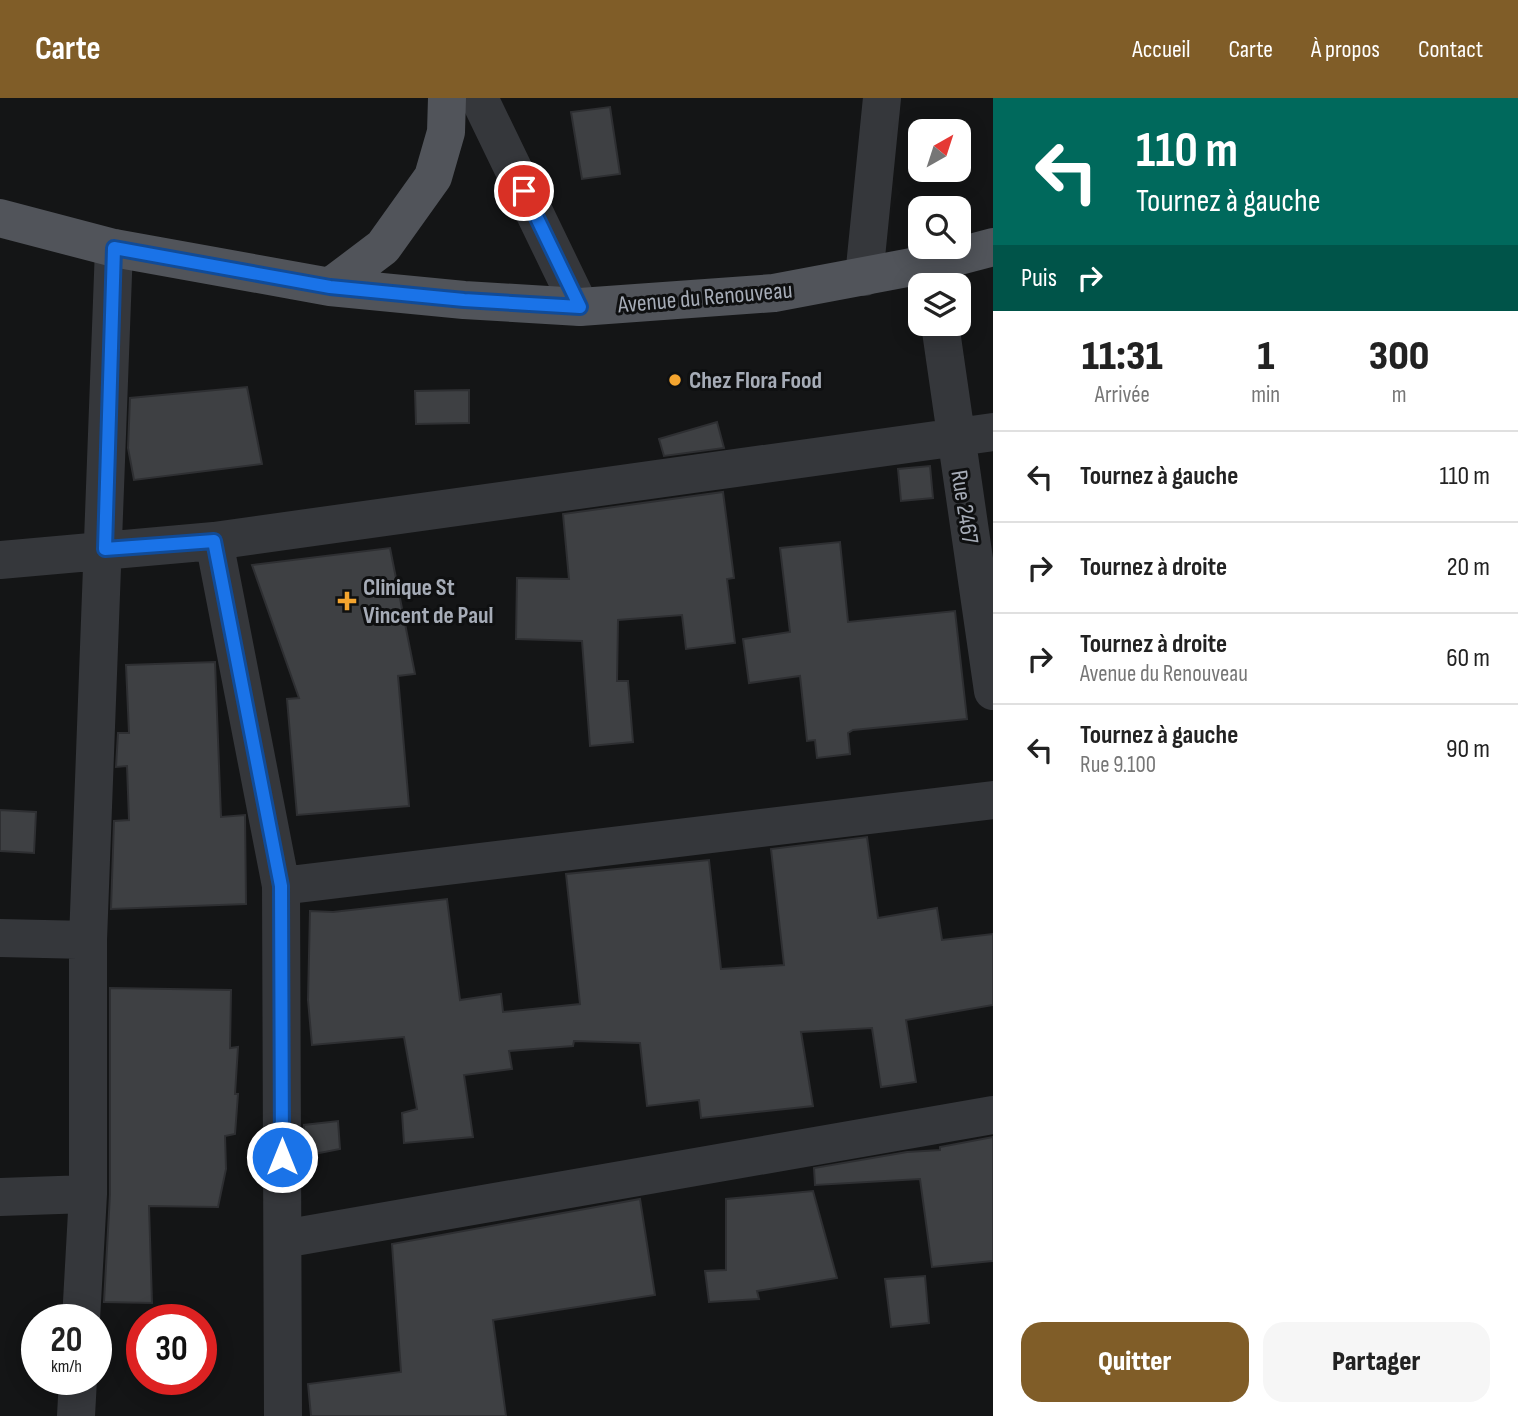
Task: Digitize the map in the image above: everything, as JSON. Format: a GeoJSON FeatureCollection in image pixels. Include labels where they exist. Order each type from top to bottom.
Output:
{"type":"FeatureCollection","features":[{"type":"Feature","properties":{"kind":"main road"},"geometry":{"type":"LineString","coordinates":[[330,287],[383,247],[433,177],[446,132],[447,98]]}},
{"type":"Feature","properties":{"kind":"main road","name":"Avenue du Renouveau"},"geometry":{"type":"LineString","coordinates":[[0,218],[114,248],[330,287],[464,300],[580,307],[774,293],[864,277],[908,275]]}},
{"type":"Feature","properties":{"kind":"main road","name":"Avenue du Renouveau"},"geometry":{"type":"LineString","coordinates":[[936,273],[993,247]]}},
{"type":"Feature","properties":{"kind":"street"},"geometry":{"type":"LineString","coordinates":[[479,98],[580,307]]}},
{"type":"Feature","properties":{"kind":"street"},"geometry":{"type":"LineString","coordinates":[[864,277],[882,98]]}},
{"type":"Feature","properties":{"kind":"street"},"geometry":{"type":"LineString","coordinates":[[82,1304],[88,1194],[88,940],[105,549],[114,248]]}},
{"type":"Feature","properties":{"kind":"street","name":"Rue 2467"},"geometry":{"type":"LineString","coordinates":[[942,336],[993,691]]}},
{"type":"Feature","properties":{"kind":"street"},"geometry":{"type":"LineString","coordinates":[[0,560],[214,541],[993,432]]}},
{"type":"Feature","properties":{"kind":"street"},"geometry":{"type":"LineString","coordinates":[[214,541],[281,886],[283,1416]]}},
{"type":"Feature","properties":{"kind":"street"},"geometry":{"type":"LineString","coordinates":[[281,886],[993,800]]}},
{"type":"Feature","properties":{"kind":"street"},"geometry":{"type":"LineString","coordinates":[[0,938],[88,940]]}},
{"type":"Feature","properties":{"kind":"street"},"geometry":{"type":"LineString","coordinates":[[283,1239],[993,1115]]}},
{"type":"Feature","properties":{"kind":"street"},"geometry":{"type":"LineString","coordinates":[[0,1197],[88,1194]]}},
{"type":"Feature","properties":{"kind":"street"},"geometry":{"type":"LineString","coordinates":[[76,1416],[77,1395]]}},
{"type":"Feature","properties":{"kind":"building"},"geometry":{"type":"Polygon","coordinates":[[[610,107],[620,174],[582,179],[571,112],[610,107]]]}},
{"type":"Feature","properties":{"kind":"building"},"geometry":{"type":"Polygon","coordinates":[[[247,387],[262,464],[134,480],[128,448],[130,398],[247,387]]]}},
{"type":"Feature","properties":{"kind":"building"},"geometry":{"type":"Polygon","coordinates":[[[469,390],[469,423],[416,424],[415,391],[469,390]]]}},
{"type":"Feature","properties":{"kind":"building"},"geometry":{"type":"Polygon","coordinates":[[[717,422],[724,448],[664,456],[659,439],[717,422]]]}},
{"type":"Feature","properties":{"kind":"building"},"geometry":{"type":"Polygon","coordinates":[[[930,466],[933,498],[901,501],[898,469],[930,466]]]}},
{"type":"Feature","properties":{"kind":"building"},"geometry":{"type":"Polygon","coordinates":[[[723,492],[734,578],[727,579],[735,643],[686,649],[682,615],[618,620],[617,681],[628,681],[633,742],[590,746],[582,641],[516,639],[517,578],[569,579],[563,514],[723,492]]]}},
{"type":"Feature","properties":{"kind":"building"},"geometry":{"type":"Polygon","coordinates":[[[840,542],[848,622],[955,611],[967,719],[853,730],[848,733],[850,754],[817,758],[815,740],[807,741],[800,676],[749,683],[743,639],[790,632],[780,548],[840,542]]]}},
{"type":"Feature","properties":{"kind":"building"},"geometry":{"type":"Polygon","coordinates":[[[390,548],[415,674],[398,676],[409,806],[297,815],[287,699],[299,698],[252,565],[390,548]]]}},
{"type":"Feature","properties":{"kind":"building"},"geometry":{"type":"Polygon","coordinates":[[[215,662],[221,817],[245,815],[246,904],[111,909],[114,821],[129,820],[127,766],[116,767],[118,733],[129,733],[126,665],[215,662]]]}},
{"type":"Feature","properties":{"kind":"building"},"geometry":{"type":"Polygon","coordinates":[[[0,810],[36,812],[34,853],[0,851],[0,810]]]}},
{"type":"Feature","properties":{"kind":"building"},"geometry":{"type":"Polygon","coordinates":[[[867,837],[878,918],[937,908],[942,940],[993,934],[993,1005],[906,1020],[916,1082],[881,1087],[872,1028],[801,1032],[813,1106],[701,1118],[699,1100],[647,1106],[640,1043],[574,1041],[573,1046],[509,1051],[512,1069],[464,1075],[473,1137],[404,1143],[402,1113],[417,1109],[404,1037],[312,1045],[308,1000],[310,911],[333,912],[447,899],[460,1000],[501,994],[503,1012],[580,1004],[566,874],[709,860],[721,969],[784,965],[771,849],[867,837]]]}},
{"type":"Feature","properties":{"kind":"building"},"geometry":{"type":"Polygon","coordinates":[[[110,988],[231,990],[230,1048],[238,1047],[235,1094],[238,1094],[235,1134],[225,1136],[226,1169],[218,1207],[149,1206],[152,1303],[104,1302],[110,1194],[110,988]]]}},
{"type":"Feature","properties":{"kind":"building"},"geometry":{"type":"Polygon","coordinates":[[[338,1121],[340,1149],[304,1156],[304,1125],[338,1121]]]}},
{"type":"Feature","properties":{"kind":"building"},"geometry":{"type":"Polygon","coordinates":[[[993,1137],[993,1261],[932,1267],[920,1179],[815,1185],[814,1168],[907,1152],[940,1150],[940,1147],[993,1137]]]}},
{"type":"Feature","properties":{"kind":"building"},"geometry":{"type":"Polygon","coordinates":[[[813,1191],[837,1278],[757,1291],[759,1299],[709,1302],[705,1271],[726,1270],[726,1199],[813,1191]]]}},
{"type":"Feature","properties":{"kind":"building"},"geometry":{"type":"Polygon","coordinates":[[[640,1199],[655,1295],[493,1320],[506,1416],[311,1416],[308,1384],[401,1372],[392,1244],[640,1199]]]}},
{"type":"Feature","properties":{"kind":"building"},"geometry":{"type":"Polygon","coordinates":[[[925,1276],[929,1323],[891,1327],[885,1279],[925,1276]]]}},
{"type":"Feature","properties":{"kind":"place","name":"Chez Flora Food"},"geometry":{"type":"Point","coordinates":[675,380]}},
{"type":"Feature","properties":{"kind":"place","name":"Clinique St Vincent de Paul"},"geometry":{"type":"Point","coordinates":[347,601]}},
{"type":"Feature","properties":{"kind":"route"},"geometry":{"type":"LineString","coordinates":[[282,1157],[281,886],[214,541],[105,549],[114,248],[330,287],[464,300],[580,307],[524,191]]}}]}
